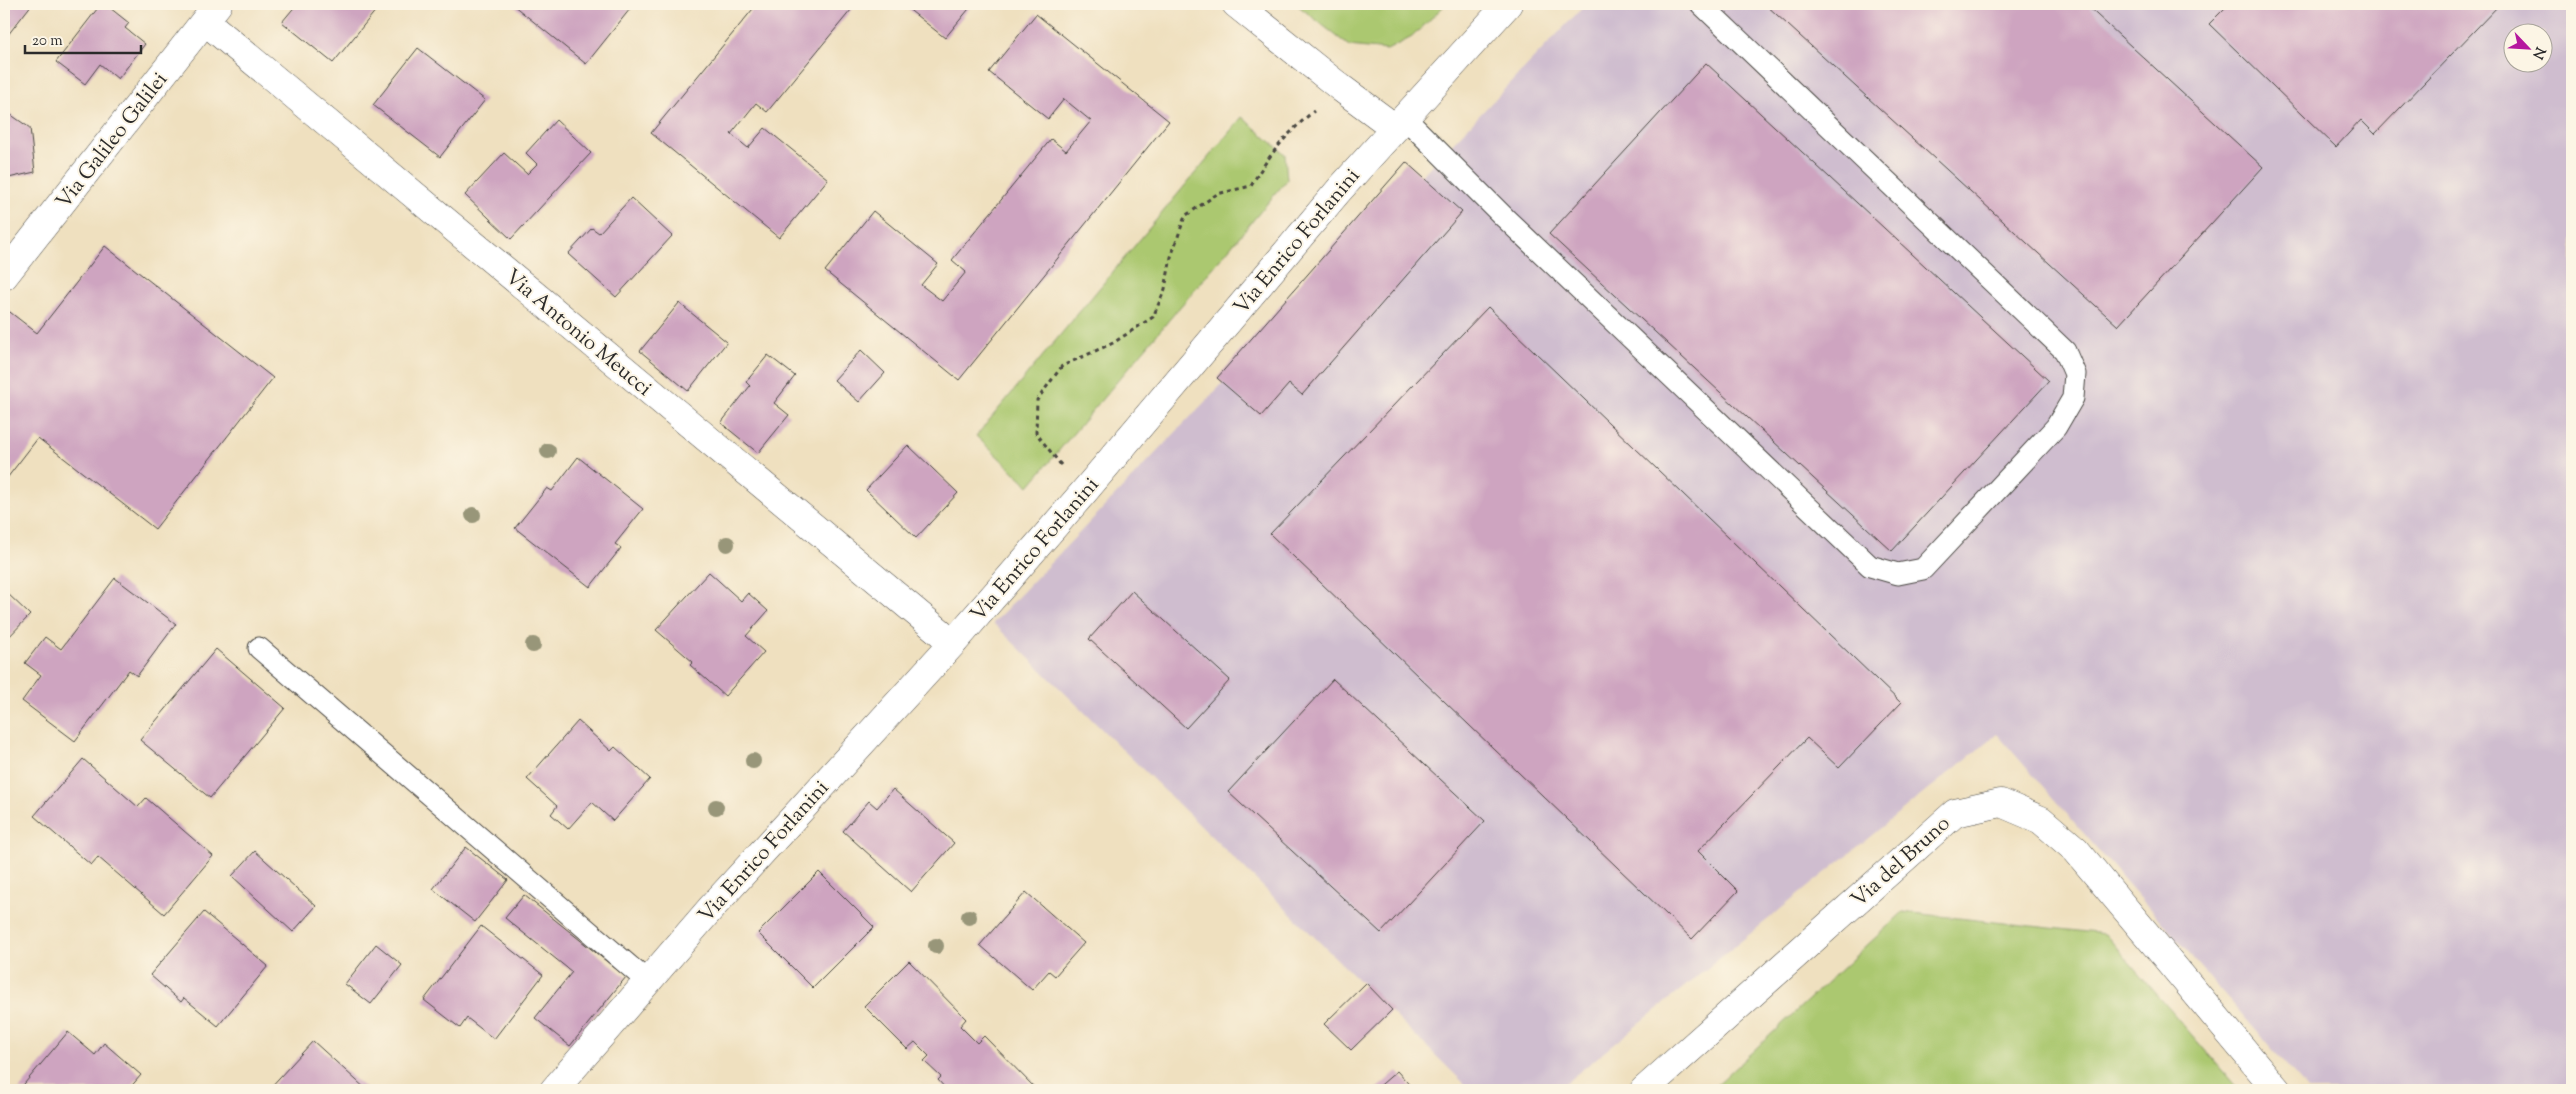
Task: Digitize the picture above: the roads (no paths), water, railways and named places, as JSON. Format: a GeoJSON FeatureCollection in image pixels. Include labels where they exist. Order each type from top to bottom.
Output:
{"type":"FeatureCollection","features":[{"type":"Feature","properties":{"kind":"street"},"geometry":{"type":"LineString","coordinates":[[1236,4],[1341,88],[1400,122]]}},
{"type":"Feature","properties":{"kind":"street","name":"Via Enrico Forlanini"},"geometry":{"type":"LineString","coordinates":[[554,1090],[712,907],[952,642],[1083,493],[1340,188],[1508,4]]}},
{"type":"Feature","properties":{"kind":"street","name":"Via Galileo Galilei"},"geometry":{"type":"LineString","coordinates":[[4,276],[212,12]]}},
{"type":"Feature","properties":{"kind":"street","name":"Via Antonio Meucci"},"geometry":{"type":"LineString","coordinates":[[212,12],[952,642]]}},
{"type":"Feature","properties":{"kind":"street","name":"Via del Bruno"},"geometry":{"type":"LineString","coordinates":[[1644,1090],[1955,813],[2001,802],[2041,820],[2076,850],[2277,1090]]}},
{"type":"Feature","properties":{"kind":"lane"},"geometry":{"type":"LineString","coordinates":[[1400,122],[1505,218],[1870,566],[1898,574],[1923,569],[2056,427],[2073,398],[2075,374],[2065,351],[1701,4]]}},
{"type":"Feature","properties":{"kind":"lane"},"geometry":{"type":"LineString","coordinates":[[259,648],[648,982]]}}]}
